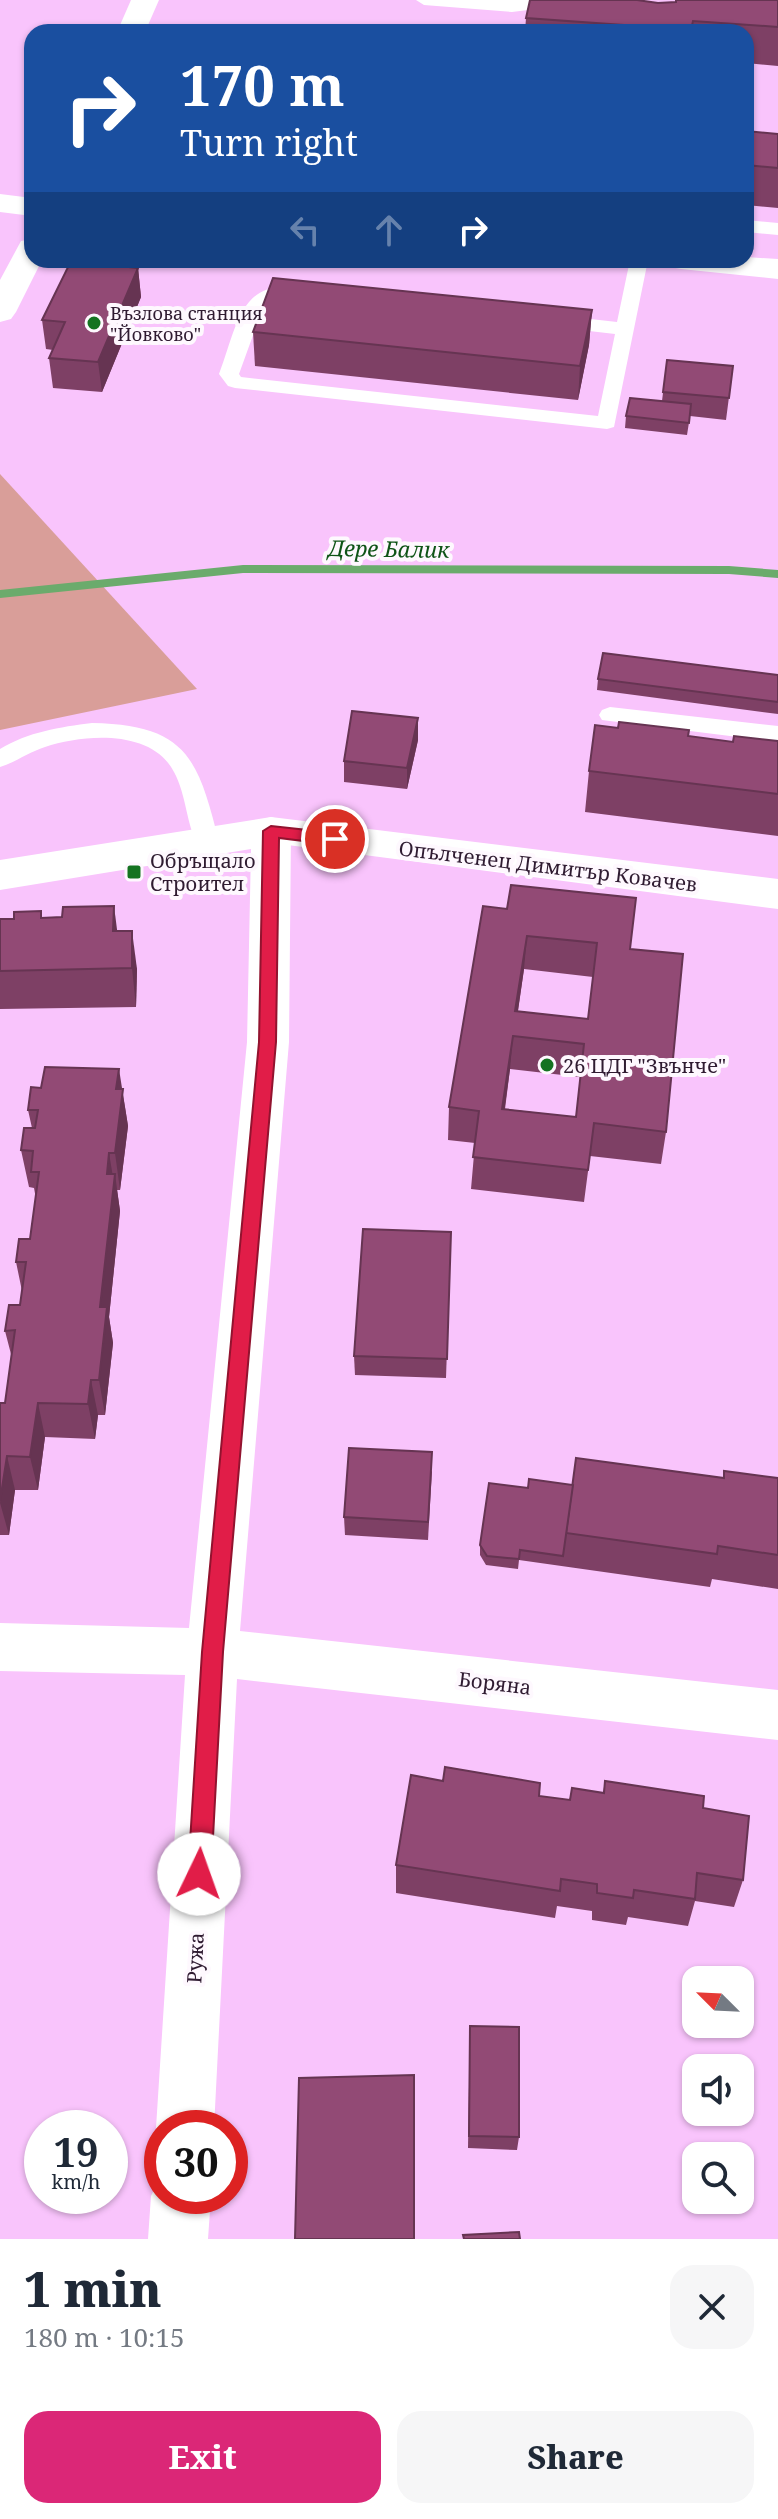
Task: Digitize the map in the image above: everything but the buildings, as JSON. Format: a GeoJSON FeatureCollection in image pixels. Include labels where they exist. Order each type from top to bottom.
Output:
{"type":"FeatureCollection","features":[{"type":"Feature","properties":{"kind":"street"},"geometry":{"type":"LineString","coordinates":[[134,24],[145,0]]}},
{"type":"Feature","properties":{"kind":"street"},"geometry":{"type":"LineString","coordinates":[[0,203],[24,206]]}},
{"type":"Feature","properties":{"kind":"street"},"geometry":{"type":"LineString","coordinates":[[0,312],[24,264]]}},
{"type":"Feature","properties":{"kind":"street"},"geometry":{"type":"LineString","coordinates":[[754,267],[778,269]]}},
{"type":"Feature","properties":{"kind":"street","name":"Опълченец Димитър Ковачев"},"geometry":{"type":"LineString","coordinates":[[1,871],[271,831],[778,894]]}},
{"type":"Feature","properties":{"kind":"street","name":"Ружа"},"geometry":{"type":"LineString","coordinates":[[186,2110],[212,1652],[268,1042],[271,831]]}},
{"type":"Feature","properties":{"kind":"street","name":"Боряна"},"geometry":{"type":"LineString","coordinates":[[0,1647],[212,1652],[778,1715]]}},
{"type":"Feature","properties":{"kind":"street"},"geometry":{"type":"LineString","coordinates":[[178,2239],[180,2214]]}},
{"type":"Feature","properties":{"kind":"lane"},"geometry":{"type":"LineString","coordinates":[[424,0],[512,7],[560,1],[615,0]]}},
{"type":"Feature","properties":{"kind":"lane"},"geometry":{"type":"LineString","coordinates":[[754,227],[778,229]]}},
{"type":"Feature","properties":{"kind":"lane"},"geometry":{"type":"LineString","coordinates":[[319,296],[267,294],[256,302],[229,374],[235,382],[607,423],[637,268]]}},
{"type":"Feature","properties":{"kind":"lane"},"geometry":{"type":"LineString","coordinates":[[534,318],[626,329]]}},
{"type":"Feature","properties":{"kind":"lane"},"geometry":{"type":"LineString","coordinates":[[610,715],[778,734]]}},
{"type":"Feature","properties":{"kind":"lane"},"geometry":{"type":"LineString","coordinates":[[0,759],[14,748],[33,740],[116,729],[161,744],[179,759],[207,842]]}},
{"type":"Feature","properties":{"kind":"shaded area"},"geometry":{"type":"Polygon","coordinates":[[[0,474],[197,689],[0,730],[0,474]]]}},
{"type":"Feature","properties":{"kind":"waterway","name":"Дере Балик"},"geometry":{"type":"LineString","coordinates":[[0,594],[243,569],[729,570],[778,574]]}},
{"type":"Feature","properties":{"kind":"place","name":"Възлова станция \"Йовково\""},"geometry":{"type":"Point","coordinates":[94,323]}},
{"type":"Feature","properties":{"kind":"place","name":"Обръщало Строител"},"geometry":{"type":"Point","coordinates":[134,872]}},
{"type":"Feature","properties":{"kind":"place","name":"26 ЦДГ \"Звънче\""},"geometry":{"type":"Point","coordinates":[547,1065]}},
{"type":"Feature","properties":{"kind":"route"},"geometry":{"type":"LineString","coordinates":[[199,1874],[212,1652],[268,1042],[271,831],[335,839]]}}]}
